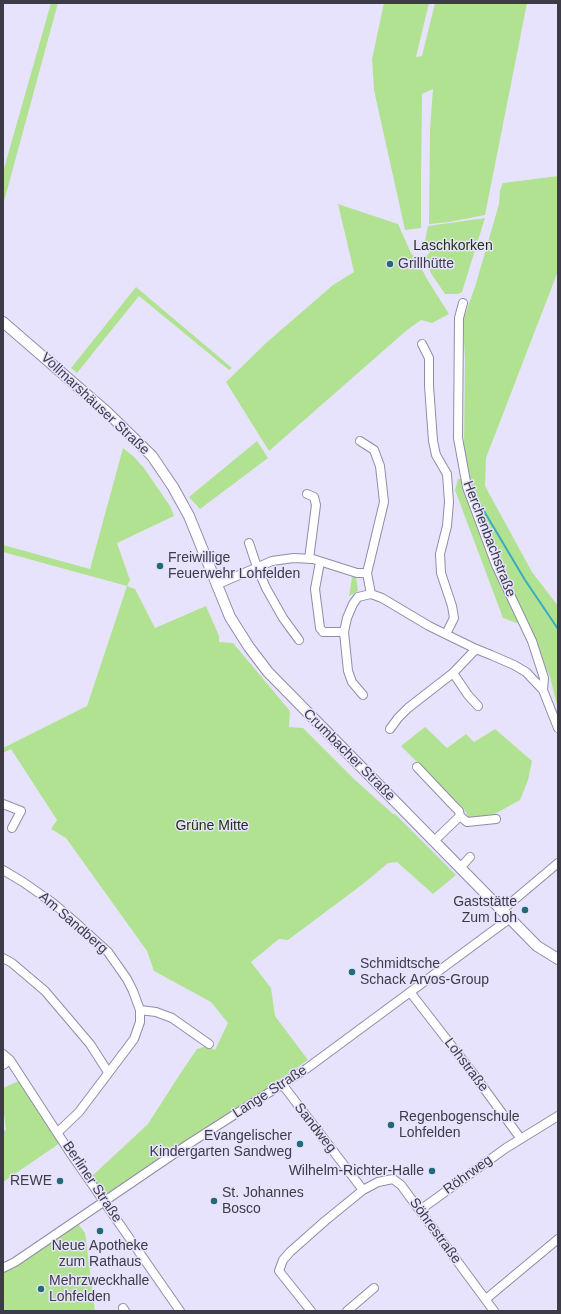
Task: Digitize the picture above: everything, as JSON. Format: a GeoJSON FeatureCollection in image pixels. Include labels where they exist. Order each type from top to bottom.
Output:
{"type":"FeatureCollection","features":[{"type":"Feature","properties":{"kind":"main road","name":"Vollmarshäuser Straße"},"geometry":{"type":"LineString","coordinates":[[3,322],[107,412],[152,456],[173,487],[189,516]]}},
{"type":"Feature","properties":{"kind":"main road","name":"Crumbacher Straße"},"geometry":{"type":"LineString","coordinates":[[189,516],[230,617],[238,632],[256,658],[509,919],[537,946],[558,959]]}},
{"type":"Feature","properties":{"kind":"street","name":"Herchenbachstraße"},"geometry":{"type":"LineString","coordinates":[[463,303],[459,318],[458,438],[467,487],[496,565],[532,641],[544,678],[543,690],[558,728]]}},
{"type":"Feature","properties":{"kind":"street"},"geometry":{"type":"LineString","coordinates":[[422,344],[429,358],[429,386],[433,441],[436,455],[447,474],[447,526],[440,554],[441,573],[452,606],[454,618],[446,634]]}},
{"type":"Feature","properties":{"kind":"street"},"geometry":{"type":"LineString","coordinates":[[360,441],[374,450],[380,466],[384,502],[367,573],[371,594]]}},
{"type":"Feature","properties":{"kind":"street"},"geometry":{"type":"LineString","coordinates":[[307,494],[314,497],[316,505],[309,559]]}},
{"type":"Feature","properties":{"kind":"street"},"geometry":{"type":"LineString","coordinates":[[249,543],[266,588],[283,618],[299,640]]}},
{"type":"Feature","properties":{"kind":"street"},"geometry":{"type":"LineString","coordinates":[[216,585],[272,561],[294,558],[309,559],[357,572],[367,573]]}},
{"type":"Feature","properties":{"kind":"street"},"geometry":{"type":"LineString","coordinates":[[320,562],[315,590],[320,628],[323,632],[344,632]]}},
{"type":"Feature","properties":{"kind":"street"},"geometry":{"type":"LineString","coordinates":[[363,695],[352,682],[348,671],[344,632],[347,618],[353,604],[358,598],[371,594],[382,598],[429,626],[476,649],[508,662],[526,672],[543,690]]}},
{"type":"Feature","properties":{"kind":"street"},"geometry":{"type":"LineString","coordinates":[[390,728],[408,708],[453,673],[476,649]]}},
{"type":"Feature","properties":{"kind":"street"},"geometry":{"type":"LineString","coordinates":[[453,673],[468,695],[478,706]]}},
{"type":"Feature","properties":{"kind":"street"},"geometry":{"type":"LineString","coordinates":[[417,767],[459,811],[460,816],[467,822],[496,819]]}},
{"type":"Feature","properties":{"kind":"street"},"geometry":{"type":"LineString","coordinates":[[3,804],[21,812],[12,828]]}},
{"type":"Feature","properties":{"kind":"street"},"geometry":{"type":"LineString","coordinates":[[434,841],[460,816]]}},
{"type":"Feature","properties":{"kind":"street"},"geometry":{"type":"LineString","coordinates":[[460,868],[470,857]]}},
{"type":"Feature","properties":{"kind":"street"},"geometry":{"type":"LineString","coordinates":[[501,911],[558,863]]}},
{"type":"Feature","properties":{"kind":"street","name":"Am Sandberg"},"geometry":{"type":"LineString","coordinates":[[3,870],[53,903],[108,952],[127,979],[140,1010],[140,1022],[134,1039],[79,1112],[58,1132]]}},
{"type":"Feature","properties":{"kind":"street","name":"Lange Straße"},"geometry":{"type":"LineString","coordinates":[[3,1268],[15,1262],[182,1149],[318,1060],[509,919]]}},
{"type":"Feature","properties":{"kind":"street"},"geometry":{"type":"LineString","coordinates":[[3,958],[12,963],[45,991],[90,1044],[108,1072]]}},
{"type":"Feature","properties":{"kind":"street","name":"Lohstraße"},"geometry":{"type":"LineString","coordinates":[[410,992],[521,1138]]}},
{"type":"Feature","properties":{"kind":"street"},"geometry":{"type":"LineString","coordinates":[[140,1010],[156,1012],[172,1018],[209,1044]]}},
{"type":"Feature","properties":{"kind":"street","name":"Berliner Straße"},"geometry":{"type":"LineString","coordinates":[[3,1054],[6,1062],[58,1132],[104,1202],[180,1311]]}},
{"type":"Feature","properties":{"kind":"street","name":"Sandweg"},"geometry":{"type":"LineString","coordinates":[[282,1084],[363,1190]]}},
{"type":"Feature","properties":{"kind":"street","name":"Röhrweg"},"geometry":{"type":"LineString","coordinates":[[420,1210],[501,1151],[558,1116]]}},
{"type":"Feature","properties":{"kind":"street","name":"Söhrestraße"},"geometry":{"type":"LineString","coordinates":[[363,1190],[378,1182],[392,1179],[401,1185],[494,1311]]}},
{"type":"Feature","properties":{"kind":"street"},"geometry":{"type":"LineString","coordinates":[[311,1311],[280,1271],[283,1260],[325,1221],[363,1190]]}},
{"type":"Feature","properties":{"kind":"street"},"geometry":{"type":"LineString","coordinates":[[486,1299],[558,1239]]}},
{"type":"Feature","properties":{"kind":"street"},"geometry":{"type":"LineString","coordinates":[[347,1311],[374,1288]]}},
{"type":"Feature","properties":{"kind":"green space"},"geometry":{"type":"Polygon","coordinates":[[[51,3],[58,3],[3,205],[3,172],[51,3]]]}},
{"type":"Feature","properties":{"kind":"green space"},"geometry":{"type":"Polygon","coordinates":[[[384,3],[429,3],[416,57],[422,56],[435,3],[527,3],[485,215],[429,224],[430,129],[433,89],[422,94],[421,228],[405,230],[374,90],[372,59],[384,3]]]}},
{"type":"Feature","properties":{"kind":"green space"},"geometry":{"type":"Polygon","coordinates":[[[558,176],[558,271],[486,458],[485,486],[532,572],[558,606],[558,709],[550,677],[528,627],[503,618],[455,490],[458,479],[469,479],[464,450],[465,360],[463,320],[475,287],[499,204],[500,190],[503,183],[558,176]]]}},
{"type":"Feature","properties":{"kind":"green space"},"geometry":{"type":"Polygon","coordinates":[[[338,204],[398,224],[411,253],[416,258],[449,314],[432,323],[421,320],[407,330],[269,451],[226,382],[266,343],[333,285],[354,272],[338,204]]]}},
{"type":"Feature","properties":{"kind":"green space","name":"Laschkorken"},"geometry":{"type":"Polygon","coordinates":[[[485,218],[462,292],[458,294],[445,294],[432,275],[424,259],[430,252],[425,241],[428,226],[485,218]]]}},
{"type":"Feature","properties":{"kind":"green space"},"geometry":{"type":"Polygon","coordinates":[[[136,287],[232,368],[229,370],[139,296],[77,373],[71,368],[136,287]]]}},
{"type":"Feature","properties":{"kind":"green space"},"geometry":{"type":"Polygon","coordinates":[[[257,441],[268,458],[200,509],[189,497],[257,441]]]}},
{"type":"Feature","properties":{"kind":"green space"},"geometry":{"type":"Polygon","coordinates":[[[123,448],[144,468],[170,506],[174,516],[117,543],[130,580],[127,586],[3,552],[3,545],[90,569],[123,448]]]}},
{"type":"Feature","properties":{"kind":"green space"},"geometry":{"type":"Polygon","coordinates":[[[352,577],[356,577],[358,591],[349,596],[352,577]]]}},
{"type":"Feature","properties":{"kind":"green space","name":"Grüne Mitte"},"geometry":{"type":"Polygon","coordinates":[[[127,586],[135,589],[155,628],[206,606],[219,636],[219,642],[233,643],[290,711],[289,727],[303,728],[354,779],[393,814],[395,814],[456,875],[433,894],[397,862],[388,863],[363,884],[288,940],[279,939],[251,962],[271,988],[275,1016],[308,1060],[106,1197],[91,1177],[148,1124],[197,1049],[208,1046],[215,1050],[228,1023],[211,1002],[154,971],[147,951],[66,838],[51,829],[57,820],[11,749],[3,753],[3,748],[87,706],[127,586]]]}},
{"type":"Feature","properties":{"kind":"green space"},"geometry":{"type":"Polygon","coordinates":[[[425,727],[447,748],[466,734],[474,742],[495,729],[532,761],[528,780],[520,800],[491,816],[469,818],[464,809],[401,746],[425,727]]]}},
{"type":"Feature","properties":{"kind":"green space"},"geometry":{"type":"Polygon","coordinates":[[[19,1081],[60,1143],[3,1182],[3,1131],[6,1130],[3,1088],[19,1081]]]}},
{"type":"Feature","properties":{"kind":"green space"},"geometry":{"type":"Polygon","coordinates":[[[79,1225],[85,1233],[95,1311],[3,1311],[3,1274],[69,1230],[79,1225]]]}},
{"type":"Feature","properties":{"kind":"waterway"},"geometry":{"type":"LineString","coordinates":[[478,501],[525,580],[558,629]]}},
{"type":"Feature","properties":{"kind":"place","name":"Grillhütte"},"geometry":{"type":"Point","coordinates":[390,264]}},
{"type":"Feature","properties":{"kind":"place","name":"Freiwillige Feuerwehr Lohfelden"},"geometry":{"type":"Point","coordinates":[160,566]}},
{"type":"Feature","properties":{"kind":"place","name":"Gaststätte Zum Loh"},"geometry":{"type":"Point","coordinates":[525,910]}},
{"type":"Feature","properties":{"kind":"place","name":"Schmidtsche Schack Arvos-Group"},"geometry":{"type":"Point","coordinates":[352,972]}},
{"type":"Feature","properties":{"kind":"place","name":"Regenbogenschule Lohfelden"},"geometry":{"type":"Point","coordinates":[391,1125]}},
{"type":"Feature","properties":{"kind":"place","name":"Evangelischer Kindergarten Sandweg"},"geometry":{"type":"Point","coordinates":[300,1144]}},
{"type":"Feature","properties":{"kind":"place","name":"Wilhelm-Richter-Halle"},"geometry":{"type":"Point","coordinates":[432,1171]}},
{"type":"Feature","properties":{"kind":"place","name":"REWE"},"geometry":{"type":"Point","coordinates":[60,1181]}},
{"type":"Feature","properties":{"kind":"place","name":"St. Johannes Bosco"},"geometry":{"type":"Point","coordinates":[214,1201]}},
{"type":"Feature","properties":{"kind":"place","name":"Neue Apotheke zum Rathaus"},"geometry":{"type":"Point","coordinates":[100,1231]}},
{"type":"Feature","properties":{"kind":"place","name":"Mehrzweckhalle Lohfelden"},"geometry":{"type":"Point","coordinates":[41,1289]}}]}
